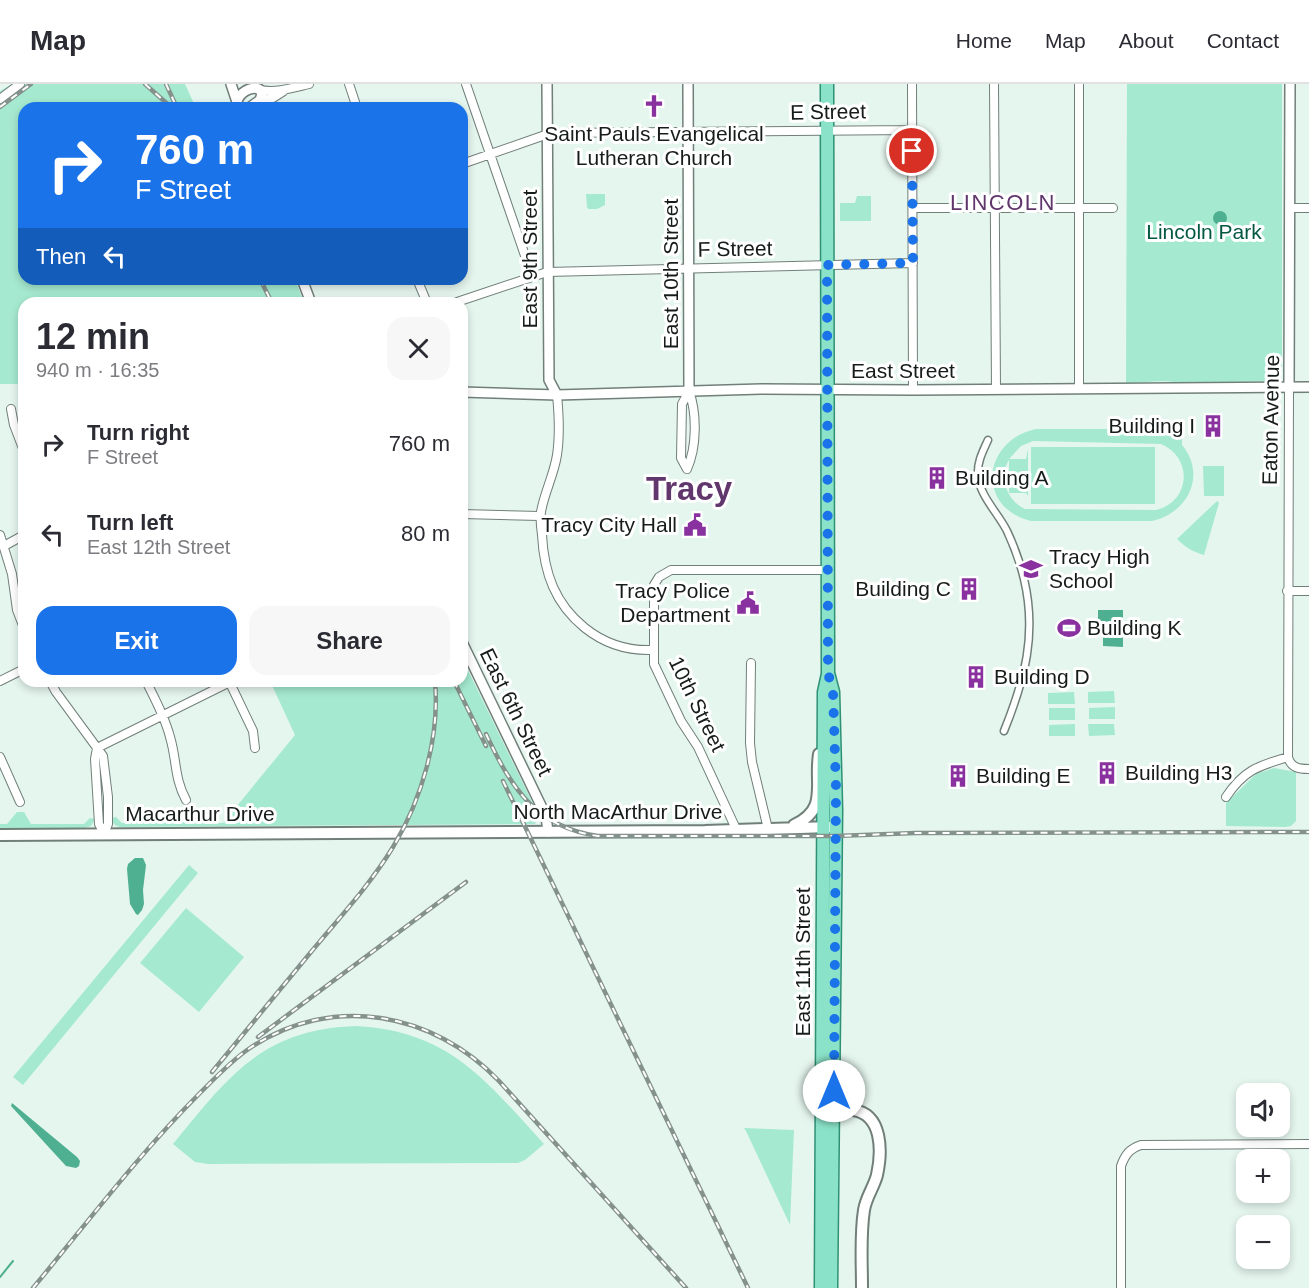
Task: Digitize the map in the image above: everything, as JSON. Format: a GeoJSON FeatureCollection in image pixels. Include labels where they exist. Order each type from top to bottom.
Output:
{"type":"FeatureCollection","features":[{"type":"Feature","properties":{"kind":"main road","name":"East 11th Street"},"geometry":{"type":"LineString","coordinates":[[827,84],[828,673],[824,692],[823,827],[831,1288]]}},
{"type":"Feature","properties":{"kind":"main road","name":"East 11th Street"},"geometry":{"type":"LineString","coordinates":[[821,1288],[836,827],[833,692],[828,673]]}},
{"type":"Feature","properties":{"kind":"main road"},"geometry":{"type":"LineString","coordinates":[[790,827],[811,815],[816,806],[818,756],[824,736]]}},
{"type":"Feature","properties":{"kind":"main road","name":"North MacArthur Drive"},"geometry":{"type":"LineString","coordinates":[[401,833],[736,831],[790,827],[836,827]]}},
{"type":"Feature","properties":{"kind":"main road","name":"Macarthur Drive"},"geometry":{"type":"LineString","coordinates":[[0,835],[401,833]]}},
{"type":"Feature","properties":{"kind":"main road"},"geometry":{"type":"LineString","coordinates":[[828,1110],[855,1110],[865,1114],[877,1128],[879,1137],[877,1176],[864,1212],[862,1288]]}},
{"type":"Feature","properties":{"kind":"street"},"geometry":{"type":"LineString","coordinates":[[0,99],[20,84]]}},
{"type":"Feature","properties":{"kind":"street"},"geometry":{"type":"LineString","coordinates":[[231,84],[237,102]]}},
{"type":"Feature","properties":{"kind":"street"},"geometry":{"type":"LineString","coordinates":[[239,102],[240,96],[252,88],[268,92],[284,91],[309,84]]}},
{"type":"Feature","properties":{"kind":"street"},"geometry":{"type":"LineString","coordinates":[[349,84],[355,102]]}},
{"type":"Feature","properties":{"kind":"street"},"geometry":{"type":"LineString","coordinates":[[466,84],[532,276]]}},
{"type":"Feature","properties":{"kind":"street","name":"East 9th Street"},"geometry":{"type":"LineString","coordinates":[[547,84],[549,380],[557,395]]}},
{"type":"Feature","properties":{"kind":"street","name":"East 10th Street"},"geometry":{"type":"LineString","coordinates":[[688,84],[689,391],[693,402],[694,419],[692,458],[687,469],[681,458],[682,404],[689,391]]}},
{"type":"Feature","properties":{"kind":"street"},"geometry":{"type":"LineString","coordinates":[[912,84],[913,390]]}},
{"type":"Feature","properties":{"kind":"street"},"geometry":{"type":"LineString","coordinates":[[994,84],[996,389]]}},
{"type":"Feature","properties":{"kind":"street"},"geometry":{"type":"LineString","coordinates":[[1079,84],[1079,388]]}},
{"type":"Feature","properties":{"kind":"street","name":"Eaton Avenue"},"geometry":{"type":"LineString","coordinates":[[1288,757],[1290,84]]}},
{"type":"Feature","properties":{"kind":"street"},"geometry":{"type":"LineString","coordinates":[[259,88],[262,96],[260,101]]}},
{"type":"Feature","properties":{"kind":"street"},"geometry":{"type":"LineString","coordinates":[[260,101],[273,98],[284,91]]}},
{"type":"Feature","properties":{"kind":"street","name":"E Street"},"geometry":{"type":"LineString","coordinates":[[468,162],[548,134],[912,130]]}},
{"type":"Feature","properties":{"kind":"street"},"geometry":{"type":"LineString","coordinates":[[913,208],[1113,208]]}},
{"type":"Feature","properties":{"kind":"street"},"geometry":{"type":"LineString","coordinates":[[1291,208],[1309,208]]}},
{"type":"Feature","properties":{"kind":"street","name":"F Street"},"geometry":{"type":"LineString","coordinates":[[468,298],[547,272],[913,263]]}},
{"type":"Feature","properties":{"kind":"street","name":"East Street"},"geometry":{"type":"LineString","coordinates":[[468,392],[557,395],[689,391],[1309,387]]}},
{"type":"Feature","properties":{"kind":"street"},"geometry":{"type":"LineString","coordinates":[[557,395],[558,453],[540,516],[543,556],[552,588],[561,604],[596,637],[617,646],[640,651],[653,650]]}},
{"type":"Feature","properties":{"kind":"street"},"geometry":{"type":"LineString","coordinates":[[11,409],[18,435]]}},
{"type":"Feature","properties":{"kind":"street"},"geometry":{"type":"LineString","coordinates":[[988,440],[979,464],[980,485],[982,493],[1007,531],[1017,554],[1026,586],[1030,619],[1025,670],[1020,690],[1004,730]]}},
{"type":"Feature","properties":{"kind":"street"},"geometry":{"type":"LineString","coordinates":[[468,514],[540,516]]}},
{"type":"Feature","properties":{"kind":"street"},"geometry":{"type":"LineString","coordinates":[[0,535],[12,574],[18,610]]}},
{"type":"Feature","properties":{"kind":"street"},"geometry":{"type":"LineString","coordinates":[[4,546],[18,538]]}},
{"type":"Feature","properties":{"kind":"street","name":"10th Street"},"geometry":{"type":"LineString","coordinates":[[736,831],[698,747],[681,721],[654,664],[654,585],[663,573],[682,570],[828,570]]}},
{"type":"Feature","properties":{"kind":"street"},"geometry":{"type":"LineString","coordinates":[[1287,591],[1309,591]]}},
{"type":"Feature","properties":{"kind":"street","name":"East 6th Street"},"geometry":{"type":"LineString","coordinates":[[468,654],[546,816],[548,832]]}},
{"type":"Feature","properties":{"kind":"street"},"geometry":{"type":"LineString","coordinates":[[751,663],[750,743],[752,762],[768,829]]}},
{"type":"Feature","properties":{"kind":"street"},"geometry":{"type":"LineString","coordinates":[[0,681],[18,672]]}},
{"type":"Feature","properties":{"kind":"street"},"geometry":{"type":"LineString","coordinates":[[53,687],[97,748],[95,759],[99,824],[104,834]]}},
{"type":"Feature","properties":{"kind":"street"},"geometry":{"type":"LineString","coordinates":[[149,687],[171,738],[176,775],[186,800]]}},
{"type":"Feature","properties":{"kind":"street"},"geometry":{"type":"LineString","coordinates":[[97,748],[218,687]]}},
{"type":"Feature","properties":{"kind":"street"},"geometry":{"type":"LineString","coordinates":[[233,687],[253,730],[255,748]]}},
{"type":"Feature","properties":{"kind":"street"},"geometry":{"type":"LineString","coordinates":[[0,757],[20,802]]}},
{"type":"Feature","properties":{"kind":"street"},"geometry":{"type":"LineString","coordinates":[[1226,797],[1257,766],[1288,757],[1294,768],[1309,769]]}},
{"type":"Feature","properties":{"kind":"street"},"geometry":{"type":"LineString","coordinates":[[1121,1288],[1121,1166],[1129,1151],[1140,1145],[1309,1144]]}},
{"type":"Feature","properties":{"kind":"green space"},"geometry":{"type":"Polygon","coordinates":[[[12,84],[185,84],[193,102],[18,102],[18,285],[297,285],[302,297],[18,297],[18,384],[0,384],[0,91],[12,84]]]}},
{"type":"Feature","properties":{"kind":"green space","name":"Lincoln Park"},"geometry":{"type":"Polygon","coordinates":[[[1127,84],[1282,84],[1282,372],[1276,381],[1126,383],[1127,84]]]}},
{"type":"Feature","properties":{"kind":"green space"},"geometry":{"type":"Polygon","coordinates":[[[586,194],[605,194],[605,205],[597,209],[588,209],[586,194]]]}},
{"type":"Feature","properties":{"kind":"green space"},"geometry":{"type":"Polygon","coordinates":[[[857,196],[871,196],[871,221],[840,221],[840,203],[855,203],[857,196]]]}},
{"type":"Feature","properties":{"kind":"green space"},"geometry":{"type":"Polygon","coordinates":[[[1036,429],[1182,429],[1182,445],[1193,468],[1190,491],[1175,510],[1165,517],[1152,521],[1031,521],[1013,513],[1001,502],[994,489],[993,474],[996,459],[1005,446],[1018,436],[1036,429]],[[1033,441],[1021,446],[1009,459],[1026,459],[1028,449],[1028,496],[1026,493],[1009,493],[1009,460],[1004,481],[1006,488],[1013,500],[1025,509],[1156,510],[1176,498],[1184,479],[1179,459],[1161,444],[1033,441]]]}},
{"type":"Feature","properties":{"kind":"green space"},"geometry":{"type":"Polygon","coordinates":[[[1031,447],[1155,447],[1155,504],[1031,504],[1031,447]]]}},
{"type":"Feature","properties":{"kind":"green space"},"geometry":{"type":"Polygon","coordinates":[[[1203,466],[1224,466],[1224,496],[1204,496],[1203,466]]]}},
{"type":"Feature","properties":{"kind":"green space"},"geometry":{"type":"Polygon","coordinates":[[[1217,501],[1219,503],[1204,555],[1189,549],[1177,539],[1217,501]]]}},
{"type":"Feature","properties":{"kind":"green space"},"geometry":{"type":"Polygon","coordinates":[[[468,670],[538,818],[535,824],[120,827],[112,821],[111,818],[116,817],[122,823],[171,823],[179,811],[188,813],[194,811],[199,823],[223,823],[295,735],[273,687],[468,687],[468,670]]]}},
{"type":"Feature","properties":{"kind":"green space"},"geometry":{"type":"Polygon","coordinates":[[[1114,691],[1115,703],[1088,703],[1088,692],[1114,691]]]}},
{"type":"Feature","properties":{"kind":"green space"},"geometry":{"type":"Polygon","coordinates":[[[1074,692],[1075,704],[1048,704],[1048,693],[1074,692]]]}},
{"type":"Feature","properties":{"kind":"green space"},"geometry":{"type":"Polygon","coordinates":[[[1115,707],[1115,719],[1089,719],[1089,708],[1115,707]]]}},
{"type":"Feature","properties":{"kind":"green space"},"geometry":{"type":"Polygon","coordinates":[[[1049,708],[1075,708],[1075,720],[1049,720],[1049,708]]]}},
{"type":"Feature","properties":{"kind":"green space"},"geometry":{"type":"Polygon","coordinates":[[[1075,724],[1075,736],[1049,736],[1049,725],[1075,724]]]}},
{"type":"Feature","properties":{"kind":"green space"},"geometry":{"type":"Polygon","coordinates":[[[1088,724],[1114,724],[1115,735],[1089,736],[1088,724]]]}},
{"type":"Feature","properties":{"kind":"green space"},"geometry":{"type":"Polygon","coordinates":[[[1274,768],[1296,772],[1296,821],[1291,826],[1285,827],[1226,826],[1226,803],[1256,774],[1274,768]]]}},
{"type":"Feature","properties":{"kind":"green space"},"geometry":{"type":"Polygon","coordinates":[[[17,812],[24,812],[31,824],[84,824],[90,818],[95,819],[91,826],[84,828],[0,828],[0,824],[7,824],[17,812]]]}},
{"type":"Feature","properties":{"kind":"green space"},"geometry":{"type":"Polygon","coordinates":[[[189,865],[198,873],[23,1085],[13,1077],[189,865]]]}},
{"type":"Feature","properties":{"kind":"green space"},"geometry":{"type":"Polygon","coordinates":[[[186,908],[244,957],[199,1012],[140,963],[186,908]]]}},
{"type":"Feature","properties":{"kind":"green space"},"geometry":{"type":"Polygon","coordinates":[[[356,1026],[389,1030],[417,1038],[441,1049],[463,1063],[483,1080],[544,1144],[518,1163],[208,1164],[195,1162],[173,1144],[230,1078],[271,1047],[295,1036],[323,1029],[356,1026]]]}},
{"type":"Feature","properties":{"kind":"green space"},"geometry":{"type":"Polygon","coordinates":[[[744,1128],[794,1130],[790,1225],[746,1131],[744,1128]]]}},
{"type":"Feature","properties":{"kind":"shaded area"},"geometry":{"type":"Polygon","coordinates":[[[1217,211],[1223,211],[1227,218],[1223,225],[1217,225],[1213,221],[1213,215],[1217,211]]]}},
{"type":"Feature","properties":{"kind":"shaded area"},"geometry":{"type":"Polygon","coordinates":[[[1098,610],[1123,610],[1123,625],[1098,625],[1098,610]]]}},
{"type":"Feature","properties":{"kind":"shaded area"},"geometry":{"type":"Polygon","coordinates":[[[1103,634],[1123,634],[1123,647],[1103,646],[1103,634]]]}},
{"type":"Feature","properties":{"kind":"shaded area"},"geometry":{"type":"Polygon","coordinates":[[[135,858],[143,858],[146,865],[144,904],[138,915],[130,904],[127,869],[128,864],[135,858]]]}},
{"type":"Feature","properties":{"kind":"shaded area"},"geometry":{"type":"Polygon","coordinates":[[[12,1103],[77,1157],[80,1161],[79,1166],[76,1168],[66,1166],[11,1106],[12,1103]]]}},
{"type":"Feature","properties":{"kind":"waterway"},"geometry":{"type":"LineString","coordinates":[[0,1277],[13,1261]]}},
{"type":"Feature","properties":{"kind":"railway"},"geometry":{"type":"LineString","coordinates":[[0,107],[31,84]]}},
{"type":"Feature","properties":{"kind":"railway"},"geometry":{"type":"LineString","coordinates":[[145,84],[165,102]]}},
{"type":"Feature","properties":{"kind":"railway"},"geometry":{"type":"LineString","coordinates":[[166,84],[174,102]]}},
{"type":"Feature","properties":{"kind":"railway"},"geometry":{"type":"LineString","coordinates":[[263,285],[269,297]]}},
{"type":"Feature","properties":{"kind":"railway"},"geometry":{"type":"LineString","coordinates":[[212,1072],[354,901],[393,847],[412,809],[427,767],[435,724],[435,687]]}},
{"type":"Feature","properties":{"kind":"railway"},"geometry":{"type":"LineString","coordinates":[[457,687],[486,746]]}},
{"type":"Feature","properties":{"kind":"railway"},"geometry":{"type":"LineString","coordinates":[[486,734],[505,771],[528,802],[541,814],[557,824],[598,836],[1309,832]]}},
{"type":"Feature","properties":{"kind":"railway"},"geometry":{"type":"LineString","coordinates":[[503,781],[748,1288]]}},
{"type":"Feature","properties":{"kind":"railway"},"geometry":{"type":"LineString","coordinates":[[258,1037],[466,882]]}},
{"type":"Feature","properties":{"kind":"railway"},"geometry":{"type":"LineString","coordinates":[[33,1288],[155,1140],[230,1064],[250,1048],[282,1031],[314,1020],[347,1016],[380,1018],[413,1026],[444,1039],[473,1058],[499,1081],[686,1288]]}},
{"type":"Feature","properties":{"kind":"place","name":"Saint Pauls Evangelical Lutheran Church"},"geometry":{"type":"Point","coordinates":[654,106]}},
{"type":"Feature","properties":{"kind":"place","name":"Building I"},"geometry":{"type":"Point","coordinates":[1213,426]}},
{"type":"Feature","properties":{"kind":"place","name":"Building A"},"geometry":{"type":"Point","coordinates":[937,478]}},
{"type":"Feature","properties":{"kind":"place","name":"Tracy City Hall"},"geometry":{"type":"Point","coordinates":[695,525]}},
{"type":"Feature","properties":{"kind":"place","name":"Tracy High School"},"geometry":{"type":"Point","coordinates":[1031,569]}},
{"type":"Feature","properties":{"kind":"place","name":"Building C"},"geometry":{"type":"Point","coordinates":[969,589]}},
{"type":"Feature","properties":{"kind":"place","name":"Tracy Police Department"},"geometry":{"type":"Point","coordinates":[748,603]}},
{"type":"Feature","properties":{"kind":"place","name":"Building K"},"geometry":{"type":"Point","coordinates":[1069,628]}},
{"type":"Feature","properties":{"kind":"place","name":"Building D"},"geometry":{"type":"Point","coordinates":[976,677]}},
{"type":"Feature","properties":{"kind":"place","name":"Building H3"},"geometry":{"type":"Point","coordinates":[1107,773]}},
{"type":"Feature","properties":{"kind":"place","name":"Building E"},"geometry":{"type":"Point","coordinates":[958,776]}},
{"type":"Feature","properties":{"kind":"district","name":"LINCOLN"},"geometry":{"type":"Point","coordinates":[1003,202]}},
{"type":"Feature","properties":{"kind":"district","name":"Tracy"},"geometry":{"type":"Point","coordinates":[689,488]}},
{"type":"Feature","properties":{"kind":"route"},"geometry":{"type":"LineString","coordinates":[[834,1091],[836,788],[833,692],[828,673],[827,265],[913,263],[912,151]]}}]}
